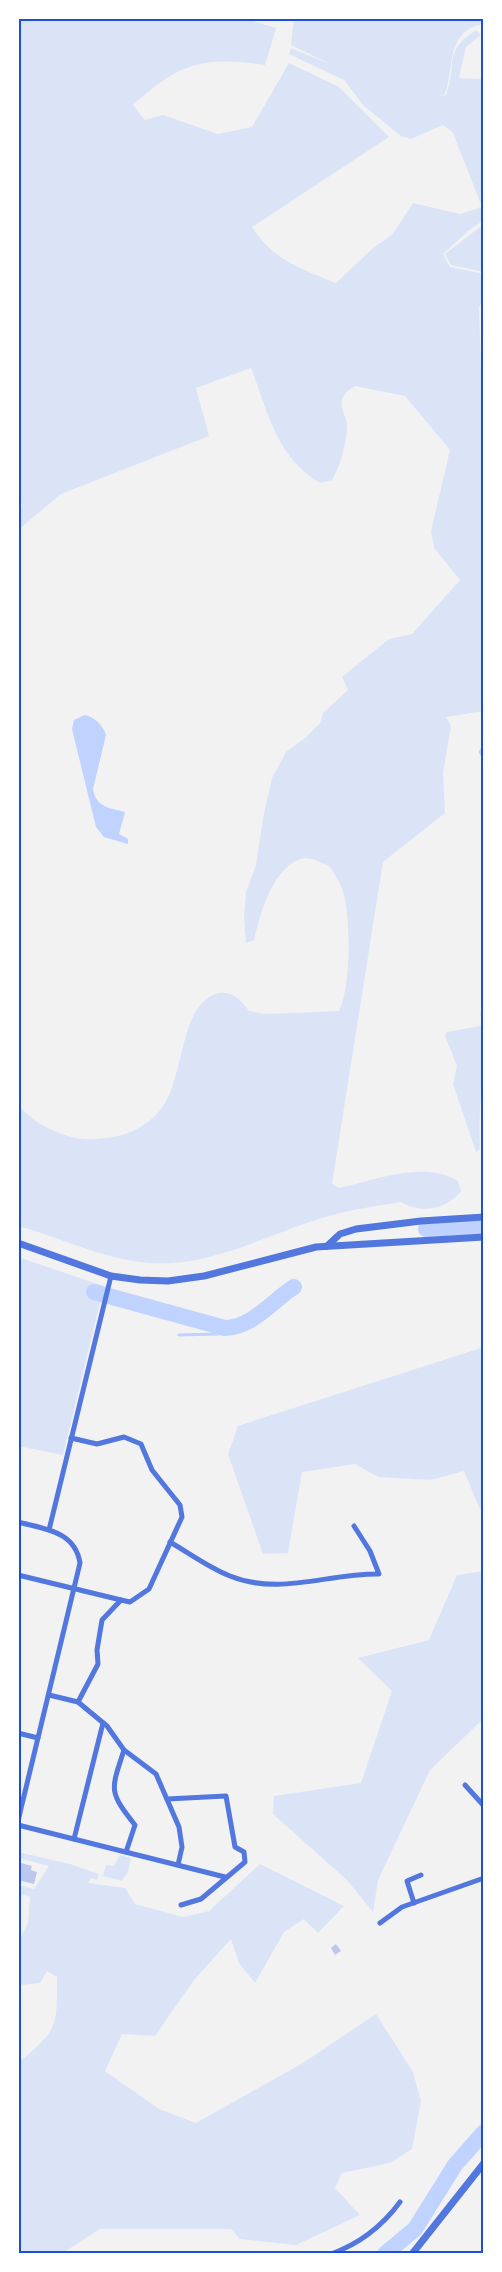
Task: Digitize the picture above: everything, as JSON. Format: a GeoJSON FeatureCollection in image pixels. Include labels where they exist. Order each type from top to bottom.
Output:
{"type":"FeatureCollection","features":[{"type":"Feature","properties":{"kind":"street"},"geometry":{"type":"LineString","coordinates":[[327,1246],[340,1234],[356,1229],[420,1221],[484,1217]]}},
{"type":"Feature","properties":{"kind":"street"},"geometry":{"type":"LineString","coordinates":[[18,1243],[111,1275],[140,1280],[204,1276],[327,1246],[484,1237]]}},
{"type":"Feature","properties":{"kind":"street"},"geometry":{"type":"LineString","coordinates":[[49,1530],[111,1275]]}},
{"type":"Feature","properties":{"kind":"street"},"geometry":{"type":"LineString","coordinates":[[18,1575],[129,1602],[149,1589],[170,1542],[182,1510],[180,1504],[152,1470],[141,1444],[124,1437],[97,1444],[71,1438]]}},
{"type":"Feature","properties":{"kind":"street"},"geometry":{"type":"LineString","coordinates":[[18,1522],[66,1536],[77,1551],[80,1570],[18,1823],[225,1877]]}},
{"type":"Feature","properties":{"kind":"street"},"geometry":{"type":"LineString","coordinates":[[170,1542],[226,1575],[259,1584],[295,1584],[379,1574],[370,1551],[354,1526]]}},
{"type":"Feature","properties":{"kind":"street"},"geometry":{"type":"LineString","coordinates":[[78,1702],[98,1664],[97,1650],[102,1620],[121,1600]]}},
{"type":"Feature","properties":{"kind":"street"},"geometry":{"type":"LineString","coordinates":[[49,1695],[78,1702],[103,1723],[124,1750],[156,1774],[179,1827],[182,1847],[178,1865]]}},
{"type":"Feature","properties":{"kind":"street"},"geometry":{"type":"LineString","coordinates":[[74,1839],[103,1723]]}},
{"type":"Feature","properties":{"kind":"street"},"geometry":{"type":"LineString","coordinates":[[18,1733],[39,1738]]}},
{"type":"Feature","properties":{"kind":"street"},"geometry":{"type":"LineString","coordinates":[[124,1750],[113,1789],[117,1804],[135,1825],[126,1852]]}},
{"type":"Feature","properties":{"kind":"street"},"geometry":{"type":"LineString","coordinates":[[465,1785],[484,1806]]}},
{"type":"Feature","properties":{"kind":"street"},"geometry":{"type":"LineString","coordinates":[[167,1799],[226,1796],[236,1847],[244,1852],[245,1862],[201,1899],[181,1905]]}},
{"type":"Feature","properties":{"kind":"street"},"geometry":{"type":"LineString","coordinates":[[414,1904],[404,1882],[421,1875]]}},
{"type":"Feature","properties":{"kind":"street"},"geometry":{"type":"LineString","coordinates":[[380,1923],[402,1907],[484,1878]]}},
{"type":"Feature","properties":{"kind":"street"},"geometry":{"type":"LineString","coordinates":[[412,2254],[484,2163]]}},
{"type":"Feature","properties":{"kind":"street"},"geometry":{"type":"LineString","coordinates":[[332,2254],[352,2245],[380,2225],[400,2202]]}},
{"type":"Feature","properties":{"kind":"shaded area"},"geometry":{"type":"Polygon","coordinates":[[[18,18],[242,18],[276,28],[265,65],[224,62],[193,66],[165,80],[133,105],[145,120],[163,115],[218,134],[252,127],[289,63],[339,87],[389,137],[252,227],[279,256],[299,268],[336,283],[374,247],[392,235],[413,203],[460,214],[482,207],[453,133],[443,125],[411,139],[401,136],[364,106],[344,80],[289,54],[291,48],[332,65],[291,45],[294,18],[484,18],[484,24],[463,34],[457,42],[445,94],[439,96],[446,95],[455,52],[465,38],[476,30],[481,35],[466,47],[459,78],[484,79],[484,220],[443,254],[450,267],[484,274],[484,300],[479,307],[481,367],[484,370],[484,711],[446,717],[451,726],[443,773],[445,813],[383,862],[332,1184],[339,1188],[399,1174],[430,1172],[458,1181],[461,1191],[441,1206],[425,1209],[408,1206],[401,1202],[347,1211],[218,1255],[172,1263],[132,1261],[98,1253],[18,1226],[18,1105],[32,1118],[67,1136],[98,1139],[131,1132],[150,1121],[165,1103],[176,1074],[190,1023],[197,1009],[207,999],[219,993],[233,995],[249,1011],[264,1014],[339,1011],[346,987],[348,925],[343,890],[329,866],[305,858],[289,866],[268,895],[254,940],[246,943],[244,917],[246,892],[256,865],[272,778],[286,752],[320,723],[323,713],[348,690],[342,677],[389,639],[412,634],[460,580],[434,548],[431,531],[450,450],[405,396],[355,386],[347,392],[342,403],[347,424],[341,460],[332,480],[320,483],[305,472],[283,447],[251,368],[196,388],[209,436],[61,494],[18,530],[18,518],[22,507],[18,484],[18,18]]]}},
{"type":"Feature","properties":{"kind":"shaded area"},"geometry":{"type":"Polygon","coordinates":[[[484,224],[484,272],[451,265],[445,254],[484,224]]]}},
{"type":"Feature","properties":{"kind":"shaded area"},"geometry":{"type":"Polygon","coordinates":[[[484,1027],[484,1042],[480,1149],[476,1152],[453,1084],[457,1066],[445,1036],[447,1032],[484,1027]]]}},
{"type":"Feature","properties":{"kind":"shaded area"},"geometry":{"type":"Polygon","coordinates":[[[18,1257],[104,1286],[63,1455],[18,1446],[18,1257]]]}},
{"type":"Feature","properties":{"kind":"shaded area"},"geometry":{"type":"Polygon","coordinates":[[[484,1347],[484,1519],[464,1471],[431,1480],[378,1477],[355,1464],[302,1472],[288,1553],[263,1554],[228,1454],[238,1426],[484,1347]]]}},
{"type":"Feature","properties":{"kind":"shaded area"},"geometry":{"type":"Polygon","coordinates":[[[484,1571],[483,1719],[430,1770],[378,1880],[373,1912],[347,1880],[273,1814],[274,1796],[361,1783],[392,1691],[358,1658],[429,1640],[457,1575],[484,1571]]]}},
{"type":"Feature","properties":{"kind":"shaded area"},"geometry":{"type":"Polygon","coordinates":[[[18,1852],[70,1864],[99,1874],[97,1880],[91,1878],[88,1883],[125,1888],[135,1904],[183,1917],[209,1911],[260,1864],[344,1906],[318,1933],[304,1919],[284,1932],[255,1983],[239,1963],[231,1939],[194,1980],[155,2036],[122,2034],[105,2071],[159,2109],[196,2123],[303,2063],[376,2014],[413,2072],[421,2101],[412,2149],[390,2163],[342,2173],[335,2188],[360,2215],[296,2245],[240,2239],[231,2229],[100,2229],[61,2254],[18,2254],[18,2063],[41,2043],[52,2027],[57,2008],[57,1977],[47,1971],[40,1983],[23,1985],[18,1982],[18,1943],[28,1922],[30,1897],[18,1893],[18,1885],[34,1889],[49,1866],[18,1858],[18,1852]]]}},
{"type":"Feature","properties":{"kind":"shaded area"},"geometry":{"type":"Polygon","coordinates":[[[120,1855],[131,1858],[128,1872],[122,1881],[103,1876],[106,1865],[114,1866],[120,1855]]]}},
{"type":"Feature","properties":{"kind":"water"},"geometry":{"type":"Polygon","coordinates":[[[85,715],[98,722],[106,735],[93,789],[95,795],[104,806],[125,812],[119,834],[128,839],[128,844],[104,837],[96,827],[72,729],[74,720],[85,715]]]}},
{"type":"Feature","properties":{"kind":"building"},"geometry":{"type":"Polygon","coordinates":[[[21,1863],[32,1866],[31,1870],[37,1872],[34,1884],[18,1880],[18,1869],[21,1863]]]}},
{"type":"Feature","properties":{"kind":"building"},"geometry":{"type":"Polygon","coordinates":[[[336,1944],[341,1951],[335,1955],[331,1948],[336,1944]]]}},
{"type":"Feature","properties":{"kind":"waterway"},"geometry":{"type":"LineString","coordinates":[[484,746],[480,752],[484,758]]}},
{"type":"Feature","properties":{"kind":"waterway"},"geometry":{"type":"LineString","coordinates":[[482,1015],[484,1004]]}},
{"type":"Feature","properties":{"kind":"waterway"},"geometry":{"type":"LineString","coordinates":[[426,1229],[484,1226]]}},
{"type":"Feature","properties":{"kind":"waterway"},"geometry":{"type":"LineString","coordinates":[[94,1292],[225,1328],[235,1327],[253,1318],[294,1287]]}},
{"type":"Feature","properties":{"kind":"waterway"},"geometry":{"type":"LineString","coordinates":[[179,1335],[218,1334],[239,1327]]}},
{"type":"Feature","properties":{"kind":"waterway"},"geometry":{"type":"LineString","coordinates":[[385,2254],[415,2229],[455,2165],[484,2132]]}}]}
